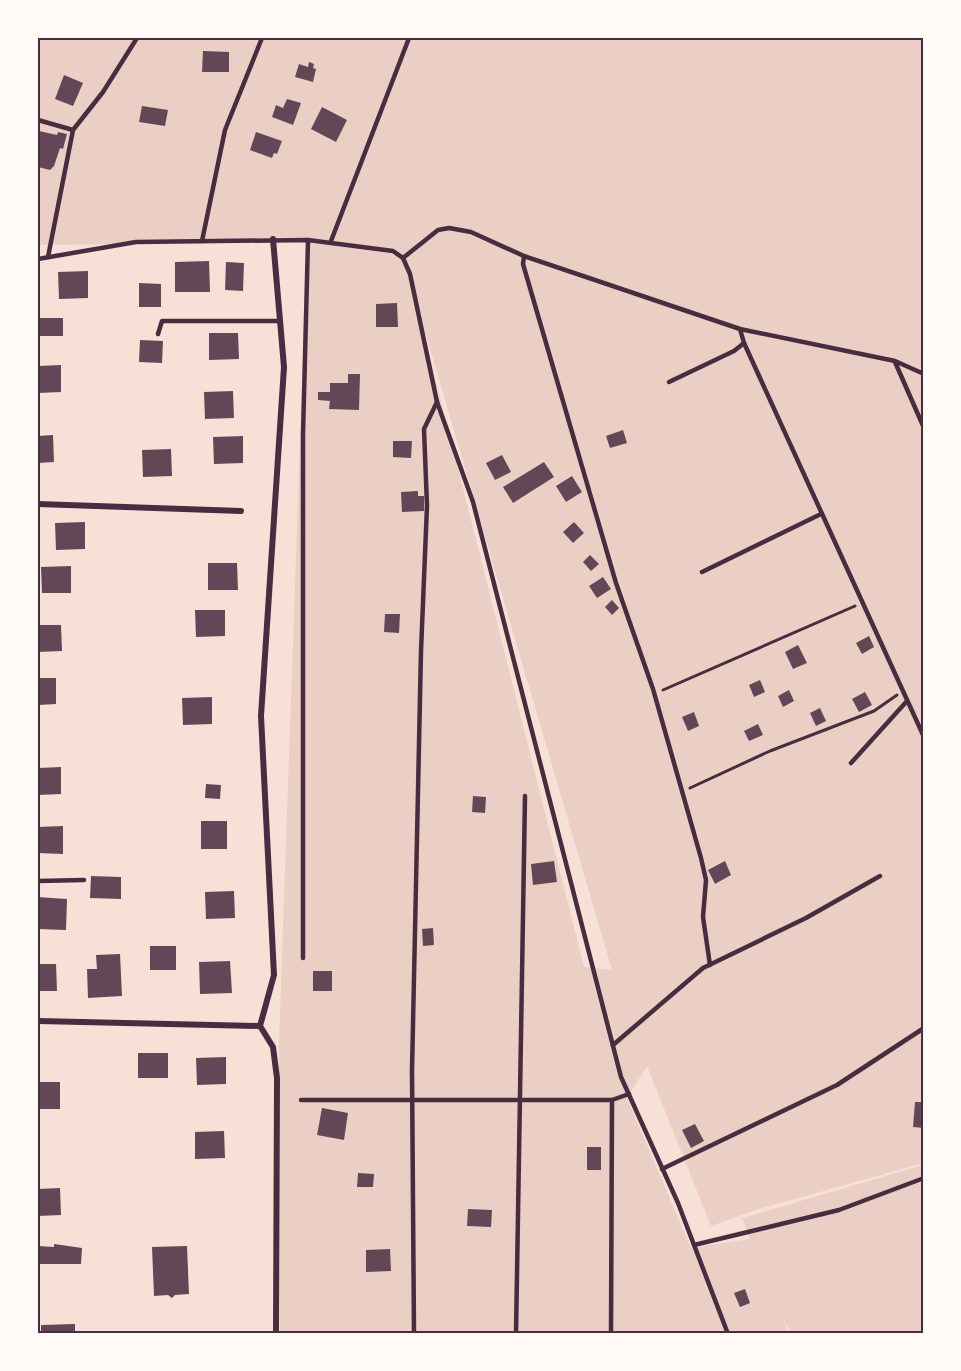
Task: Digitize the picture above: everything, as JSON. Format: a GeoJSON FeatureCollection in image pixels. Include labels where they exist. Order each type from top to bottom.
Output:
{"type":"FeatureCollection","features":[{"type":"Feature","properties":{"kind":"street"},"geometry":{"type":"LineString","coordinates":[[273,239],[278,321],[284,367],[261,716],[274,975],[260,1026],[273,1047],[277,1078],[276,1334]]}},
{"type":"Feature","properties":{"kind":"street"},"geometry":{"type":"LineString","coordinates":[[38,504],[241,511]]}},
{"type":"Feature","properties":{"kind":"street"},"geometry":{"type":"LineString","coordinates":[[38,1021],[260,1026]]}},
{"type":"Feature","properties":{"kind":"lane"},"geometry":{"type":"LineString","coordinates":[[48,257],[73,129],[102,92],[137,38]]}},
{"type":"Feature","properties":{"kind":"lane"},"geometry":{"type":"LineString","coordinates":[[202,241],[225,130],[262,38]]}},
{"type":"Feature","properties":{"kind":"lane"},"geometry":{"type":"LineString","coordinates":[[331,241],[409,38]]}},
{"type":"Feature","properties":{"kind":"lane"},"geometry":{"type":"LineString","coordinates":[[38,120],[73,129]]}},
{"type":"Feature","properties":{"kind":"lane"},"geometry":{"type":"LineString","coordinates":[[403,258],[438,230],[449,228],[471,232],[524,256],[740,329],[895,361],[924,374]]}},
{"type":"Feature","properties":{"kind":"lane"},"geometry":{"type":"LineString","coordinates":[[38,259],[136,242],[273,239],[331,241],[393,251],[403,258],[410,274],[437,402],[473,502],[613,1045],[629,1094],[694,1245],[726,1334]]}},
{"type":"Feature","properties":{"kind":"lane"},"geometry":{"type":"LineString","coordinates":[[303,958],[303,435],[308,240]]}},
{"type":"Feature","properties":{"kind":"lane"},"geometry":{"type":"LineString","coordinates":[[524,256],[523,264],[613,572],[683,792],[706,880],[703,916],[710,965]]}},
{"type":"Feature","properties":{"kind":"lane"},"geometry":{"type":"LineString","coordinates":[[158,334],[162,321],[278,321]]}},
{"type":"Feature","properties":{"kind":"lane"},"geometry":{"type":"LineString","coordinates":[[740,329],[744,343],[821,514],[924,737]]}},
{"type":"Feature","properties":{"kind":"lane"},"geometry":{"type":"LineString","coordinates":[[669,382],[734,351],[744,343]]}},
{"type":"Feature","properties":{"kind":"lane"},"geometry":{"type":"LineString","coordinates":[[895,361],[924,428]]}},
{"type":"Feature","properties":{"kind":"lane"},"geometry":{"type":"LineString","coordinates":[[414,1334],[412,1101],[420,663],[427,506],[424,429],[437,402]]}},
{"type":"Feature","properties":{"kind":"lane"},"geometry":{"type":"LineString","coordinates":[[702,572],[821,514]]}},
{"type":"Feature","properties":{"kind":"lane"},"geometry":{"type":"LineString","coordinates":[[851,763],[907,701]]}},
{"type":"Feature","properties":{"kind":"lane"},"geometry":{"type":"LineString","coordinates":[[516,1334],[522,1098],[525,796]]}},
{"type":"Feature","properties":{"kind":"lane"},"geometry":{"type":"LineString","coordinates":[[613,1045],[710,965],[806,918],[880,876]]}},
{"type":"Feature","properties":{"kind":"lane"},"geometry":{"type":"LineString","coordinates":[[38,880],[84,880]]}},
{"type":"Feature","properties":{"kind":"lane"},"geometry":{"type":"LineString","coordinates":[[662,1169],[837,1085],[924,1028]]}},
{"type":"Feature","properties":{"kind":"lane"},"geometry":{"type":"LineString","coordinates":[[301,1100],[412,1101],[522,1098],[612,1100],[629,1094]]}},
{"type":"Feature","properties":{"kind":"lane"},"geometry":{"type":"LineString","coordinates":[[611,1334],[612,1100]]}},
{"type":"Feature","properties":{"kind":"lane"},"geometry":{"type":"LineString","coordinates":[[694,1245],[839,1210],[924,1178]]}},
{"type":"Feature","properties":{"kind":"path"},"geometry":{"type":"LineString","coordinates":[[653,695],[862,603]]}},
{"type":"Feature","properties":{"kind":"path"},"geometry":{"type":"LineString","coordinates":[[683,792],[770,751],[874,711],[902,692]]}},
{"type":"Feature","properties":{"kind":"shaded area"},"geometry":{"type":"Polygon","coordinates":[[[38,38],[923,38],[923,1163],[759,1209],[711,1226],[647,1066],[627,1098],[691,1248],[750,1239],[742,1218],[923,1165],[923,1333],[790,1333],[781,1314],[788,1333],[280,1333],[279,1041],[307,242],[38,245],[38,38]],[[421,318],[584,967],[612,970],[421,318]]]}},
{"type":"Feature","properties":{"kind":"building"},"geometry":{"type":"Polygon","coordinates":[[[203,51],[229,52],[229,72],[202,72],[203,51]]]}},
{"type":"Feature","properties":{"kind":"building"},"geometry":{"type":"Polygon","coordinates":[[[309,62],[314,64],[313,68],[316,69],[313,82],[295,77],[299,64],[308,67],[309,62]]]}},
{"type":"Feature","properties":{"kind":"building"},"geometry":{"type":"Polygon","coordinates":[[[64,75],[83,83],[73,106],[55,99],[64,75]]]}},
{"type":"Feature","properties":{"kind":"building"},"geometry":{"type":"Polygon","coordinates":[[[287,99],[301,103],[293,125],[272,117],[276,105],[283,108],[287,99]]]}},
{"type":"Feature","properties":{"kind":"building"},"geometry":{"type":"Polygon","coordinates":[[[142,106],[168,110],[165,126],[139,122],[142,106]]]}},
{"type":"Feature","properties":{"kind":"building"},"geometry":{"type":"Polygon","coordinates":[[[322,107],[347,120],[336,142],[311,129],[322,107]]]}},
{"type":"Feature","properties":{"kind":"building"},"geometry":{"type":"Polygon","coordinates":[[[39,131],[57,135],[58,132],[67,134],[63,149],[60,148],[54,166],[50,170],[38,167],[39,131]]]}},
{"type":"Feature","properties":{"kind":"building"},"geometry":{"type":"Polygon","coordinates":[[[256,132],[282,141],[277,154],[274,153],[272,158],[250,150],[256,132]]]}},
{"type":"Feature","properties":{"kind":"building"},"geometry":{"type":"Polygon","coordinates":[[[209,261],[210,292],[175,292],[175,262],[209,261]]]}},
{"type":"Feature","properties":{"kind":"building"},"geometry":{"type":"Polygon","coordinates":[[[226,262],[244,263],[243,291],[225,290],[226,262]]]}},
{"type":"Feature","properties":{"kind":"building"},"geometry":{"type":"Polygon","coordinates":[[[88,271],[88,298],[59,299],[58,272],[88,271]]]}},
{"type":"Feature","properties":{"kind":"building"},"geometry":{"type":"Polygon","coordinates":[[[139,283],[161,284],[161,307],[139,307],[139,283]]]}},
{"type":"Feature","properties":{"kind":"building"},"geometry":{"type":"Polygon","coordinates":[[[397,303],[398,327],[376,327],[376,304],[397,303]]]}},
{"type":"Feature","properties":{"kind":"building"},"geometry":{"type":"Polygon","coordinates":[[[38,318],[63,318],[63,336],[38,336],[38,318]]]}},
{"type":"Feature","properties":{"kind":"building"},"geometry":{"type":"Polygon","coordinates":[[[209,333],[238,333],[239,359],[209,360],[209,333]]]}},
{"type":"Feature","properties":{"kind":"building"},"geometry":{"type":"Polygon","coordinates":[[[140,340],[163,341],[162,363],[139,362],[140,340]]]}},
{"type":"Feature","properties":{"kind":"building"},"geometry":{"type":"Polygon","coordinates":[[[61,365],[61,392],[38,393],[38,366],[61,365]]]}},
{"type":"Feature","properties":{"kind":"building"},"geometry":{"type":"Polygon","coordinates":[[[348,374],[360,374],[359,410],[329,409],[330,401],[318,400],[318,392],[330,392],[330,383],[348,383],[348,374]]]}},
{"type":"Feature","properties":{"kind":"building"},"geometry":{"type":"Polygon","coordinates":[[[233,391],[234,418],[205,419],[204,392],[233,391]]]}},
{"type":"Feature","properties":{"kind":"building"},"geometry":{"type":"Polygon","coordinates":[[[623,430],[627,443],[610,448],[606,436],[623,430]]]}},
{"type":"Feature","properties":{"kind":"building"},"geometry":{"type":"Polygon","coordinates":[[[53,435],[54,462],[38,463],[38,436],[53,435]]]}},
{"type":"Feature","properties":{"kind":"building"},"geometry":{"type":"Polygon","coordinates":[[[243,436],[243,463],[214,464],[213,437],[243,436]]]}},
{"type":"Feature","properties":{"kind":"building"},"geometry":{"type":"Polygon","coordinates":[[[393,441],[412,441],[411,458],[393,457],[393,441]]]}},
{"type":"Feature","properties":{"kind":"building"},"geometry":{"type":"Polygon","coordinates":[[[171,449],[172,476],[143,477],[142,450],[171,449]]]}},
{"type":"Feature","properties":{"kind":"building"},"geometry":{"type":"Polygon","coordinates":[[[502,455],[511,472],[495,480],[486,463],[502,455]]]}},
{"type":"Feature","properties":{"kind":"building"},"geometry":{"type":"Polygon","coordinates":[[[544,462],[554,477],[513,503],[503,487],[544,462]]]}},
{"type":"Feature","properties":{"kind":"building"},"geometry":{"type":"Polygon","coordinates":[[[572,476],[582,492],[566,502],[556,486],[572,476]]]}},
{"type":"Feature","properties":{"kind":"building"},"geometry":{"type":"Polygon","coordinates":[[[418,491],[418,496],[424,496],[424,511],[402,512],[401,492],[418,491]]]}},
{"type":"Feature","properties":{"kind":"building"},"geometry":{"type":"Polygon","coordinates":[[[85,522],[85,549],[56,550],[55,523],[85,522]]]}},
{"type":"Feature","properties":{"kind":"building"},"geometry":{"type":"Polygon","coordinates":[[[574,522],[584,533],[573,543],[563,532],[574,522]]]}},
{"type":"Feature","properties":{"kind":"building"},"geometry":{"type":"Polygon","coordinates":[[[590,555],[599,564],[591,571],[583,562],[590,555]]]}},
{"type":"Feature","properties":{"kind":"building"},"geometry":{"type":"Polygon","coordinates":[[[208,563],[237,563],[238,590],[208,590],[208,563]]]}},
{"type":"Feature","properties":{"kind":"building"},"geometry":{"type":"Polygon","coordinates":[[[71,566],[71,593],[42,593],[41,567],[71,566]]]}},
{"type":"Feature","properties":{"kind":"building"},"geometry":{"type":"Polygon","coordinates":[[[603,577],[611,589],[597,598],[589,586],[603,577]]]}},
{"type":"Feature","properties":{"kind":"building"},"geometry":{"type":"Polygon","coordinates":[[[612,600],[619,608],[612,615],[605,607],[612,600]]]}},
{"type":"Feature","properties":{"kind":"building"},"geometry":{"type":"Polygon","coordinates":[[[195,610],[225,610],[225,636],[196,637],[195,610]]]}},
{"type":"Feature","properties":{"kind":"building"},"geometry":{"type":"Polygon","coordinates":[[[385,614],[400,614],[399,633],[384,632],[385,614]]]}},
{"type":"Feature","properties":{"kind":"building"},"geometry":{"type":"Polygon","coordinates":[[[38,625],[61,625],[62,651],[38,652],[38,625]]]}},
{"type":"Feature","properties":{"kind":"building"},"geometry":{"type":"Polygon","coordinates":[[[869,636],[874,647],[862,654],[856,643],[869,636]]]}},
{"type":"Feature","properties":{"kind":"building"},"geometry":{"type":"Polygon","coordinates":[[[798,645],[807,663],[793,669],[785,652],[798,645]]]}},
{"type":"Feature","properties":{"kind":"building"},"geometry":{"type":"Polygon","coordinates":[[[38,678],[56,678],[56,704],[38,705],[38,678]]]}},
{"type":"Feature","properties":{"kind":"building"},"geometry":{"type":"Polygon","coordinates":[[[760,680],[765,692],[754,697],[749,685],[760,680]]]}},
{"type":"Feature","properties":{"kind":"building"},"geometry":{"type":"Polygon","coordinates":[[[789,690],[794,701],[783,707],[778,696],[789,690]]]}},
{"type":"Feature","properties":{"kind":"building"},"geometry":{"type":"Polygon","coordinates":[[[865,692],[872,705],[859,712],[852,699],[865,692]]]}},
{"type":"Feature","properties":{"kind":"building"},"geometry":{"type":"Polygon","coordinates":[[[212,697],[212,724],[183,725],[182,698],[212,697]]]}},
{"type":"Feature","properties":{"kind":"building"},"geometry":{"type":"Polygon","coordinates":[[[820,708],[826,721],[816,726],[810,713],[820,708]]]}},
{"type":"Feature","properties":{"kind":"building"},"geometry":{"type":"Polygon","coordinates":[[[694,712],[699,726],[688,731],[682,717],[694,712]]]}},
{"type":"Feature","properties":{"kind":"building"},"geometry":{"type":"Polygon","coordinates":[[[758,724],[763,735],[749,741],[744,731],[758,724]]]}},
{"type":"Feature","properties":{"kind":"building"},"geometry":{"type":"Polygon","coordinates":[[[61,767],[61,794],[38,795],[38,768],[61,767]]]}},
{"type":"Feature","properties":{"kind":"building"},"geometry":{"type":"Polygon","coordinates":[[[206,784],[221,785],[220,799],[205,798],[206,784]]]}},
{"type":"Feature","properties":{"kind":"building"},"geometry":{"type":"Polygon","coordinates":[[[473,796],[486,797],[485,813],[472,812],[473,796]]]}},
{"type":"Feature","properties":{"kind":"building"},"geometry":{"type":"Polygon","coordinates":[[[201,821],[227,821],[227,849],[201,849],[201,821]]]}},
{"type":"Feature","properties":{"kind":"building"},"geometry":{"type":"Polygon","coordinates":[[[63,826],[63,854],[38,853],[38,827],[63,826]]]}},
{"type":"Feature","properties":{"kind":"building"},"geometry":{"type":"Polygon","coordinates":[[[554,861],[557,882],[533,885],[531,864],[554,861]]]}},
{"type":"Feature","properties":{"kind":"building"},"geometry":{"type":"Polygon","coordinates":[[[725,861],[731,875],[715,884],[708,870],[725,861]]]}},
{"type":"Feature","properties":{"kind":"building"},"geometry":{"type":"Polygon","coordinates":[[[91,876],[121,877],[121,899],[90,898],[91,876]]]}},
{"type":"Feature","properties":{"kind":"building"},"geometry":{"type":"Polygon","coordinates":[[[234,891],[235,918],[206,919],[205,892],[234,891]]]}},
{"type":"Feature","properties":{"kind":"building"},"geometry":{"type":"Polygon","coordinates":[[[38,897],[67,899],[66,930],[38,929],[38,897]]]}},
{"type":"Feature","properties":{"kind":"building"},"geometry":{"type":"Polygon","coordinates":[[[433,928],[434,945],[423,946],[422,929],[433,928]]]}},
{"type":"Feature","properties":{"kind":"building"},"geometry":{"type":"Polygon","coordinates":[[[150,946],[176,946],[176,970],[150,970],[150,946]]]}},
{"type":"Feature","properties":{"kind":"building"},"geometry":{"type":"Polygon","coordinates":[[[120,954],[122,996],[88,998],[87,969],[97,969],[96,955],[120,954]]]}},
{"type":"Feature","properties":{"kind":"building"},"geometry":{"type":"Polygon","coordinates":[[[230,961],[232,993],[200,994],[199,962],[230,961]]]}},
{"type":"Feature","properties":{"kind":"building"},"geometry":{"type":"Polygon","coordinates":[[[38,964],[56,964],[57,991],[38,991],[38,964]]]}},
{"type":"Feature","properties":{"kind":"building"},"geometry":{"type":"Polygon","coordinates":[[[313,971],[332,971],[332,991],[313,991],[313,971]]]}},
{"type":"Feature","properties":{"kind":"building"},"geometry":{"type":"Polygon","coordinates":[[[138,1053],[168,1053],[168,1078],[138,1078],[138,1053]]]}},
{"type":"Feature","properties":{"kind":"building"},"geometry":{"type":"Polygon","coordinates":[[[226,1057],[226,1084],[197,1085],[196,1058],[226,1057]]]}},
{"type":"Feature","properties":{"kind":"building"},"geometry":{"type":"Polygon","coordinates":[[[38,1082],[60,1082],[60,1109],[38,1109],[38,1082]]]}},
{"type":"Feature","properties":{"kind":"building"},"geometry":{"type":"Polygon","coordinates":[[[915,1102],[924,1102],[924,1128],[913,1127],[915,1102]]]}},
{"type":"Feature","properties":{"kind":"building"},"geometry":{"type":"Polygon","coordinates":[[[322,1108],[348,1113],[344,1140],[317,1135],[322,1108]]]}},
{"type":"Feature","properties":{"kind":"building"},"geometry":{"type":"Polygon","coordinates":[[[695,1124],[704,1141],[691,1148],[682,1130],[695,1124]]]}},
{"type":"Feature","properties":{"kind":"building"},"geometry":{"type":"Polygon","coordinates":[[[224,1131],[225,1158],[195,1159],[195,1132],[224,1131]]]}},
{"type":"Feature","properties":{"kind":"building"},"geometry":{"type":"Polygon","coordinates":[[[587,1147],[601,1147],[601,1170],[587,1170],[587,1147]]]}},
{"type":"Feature","properties":{"kind":"building"},"geometry":{"type":"Polygon","coordinates":[[[358,1173],[374,1174],[373,1187],[357,1187],[358,1173]]]}},
{"type":"Feature","properties":{"kind":"building"},"geometry":{"type":"Polygon","coordinates":[[[60,1188],[61,1215],[38,1216],[38,1189],[60,1188]]]}},
{"type":"Feature","properties":{"kind":"building"},"geometry":{"type":"Polygon","coordinates":[[[468,1209],[492,1210],[491,1227],[467,1226],[468,1209]]]}},
{"type":"Feature","properties":{"kind":"building"},"geometry":{"type":"Polygon","coordinates":[[[54,1244],[82,1248],[81,1264],[38,1264],[38,1246],[54,1247],[54,1244]]]}},
{"type":"Feature","properties":{"kind":"building"},"geometry":{"type":"Polygon","coordinates":[[[187,1246],[189,1294],[175,1295],[172,1298],[168,1295],[154,1296],[152,1247],[187,1246]]]}},
{"type":"Feature","properties":{"kind":"building"},"geometry":{"type":"Polygon","coordinates":[[[390,1249],[391,1271],[366,1272],[366,1250],[390,1249]]]}},
{"type":"Feature","properties":{"kind":"building"},"geometry":{"type":"Polygon","coordinates":[[[745,1289],[750,1303],[740,1307],[734,1293],[745,1289]]]}},
{"type":"Feature","properties":{"kind":"building"},"geometry":{"type":"Polygon","coordinates":[[[75,1324],[75,1334],[41,1334],[41,1325],[75,1324]]]}}]}
